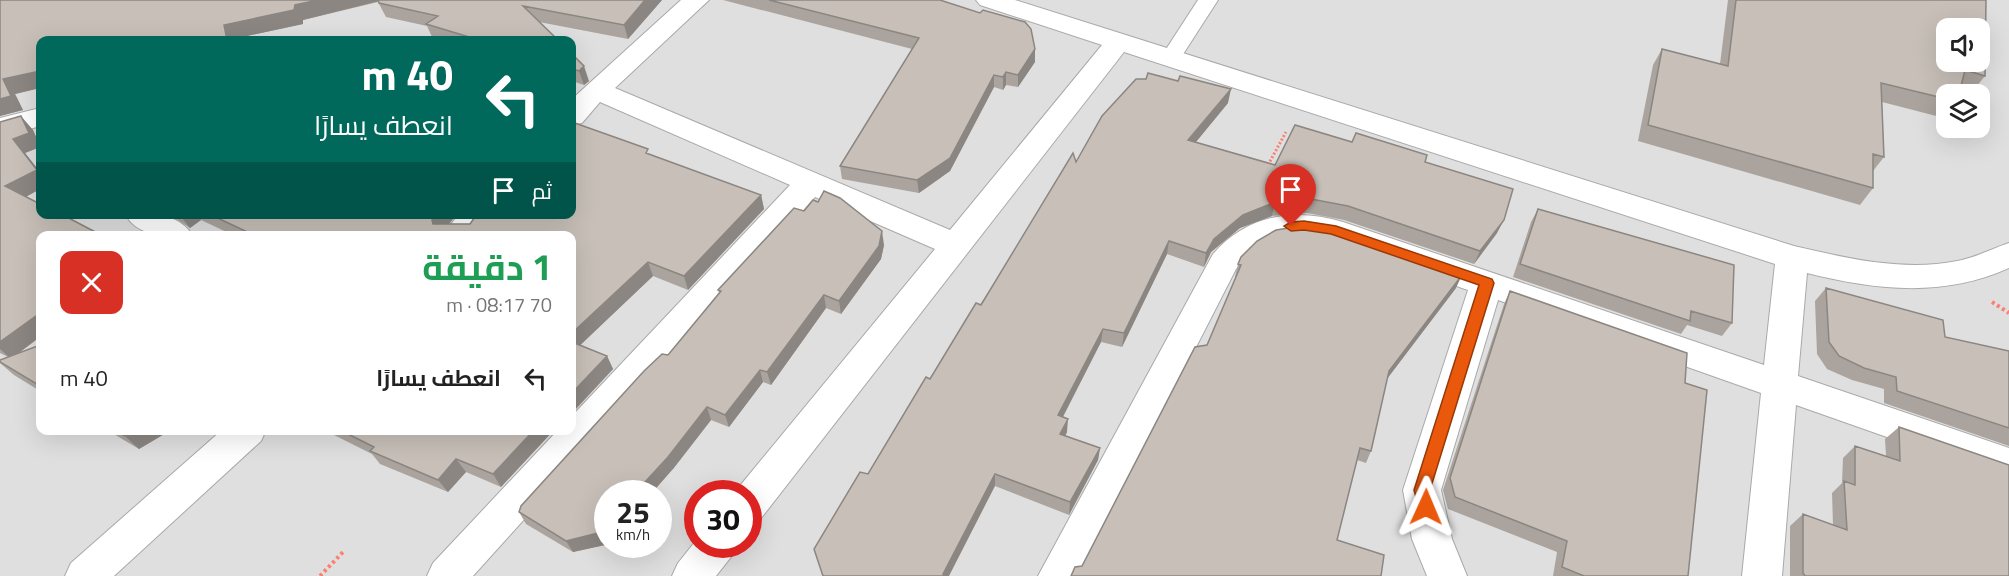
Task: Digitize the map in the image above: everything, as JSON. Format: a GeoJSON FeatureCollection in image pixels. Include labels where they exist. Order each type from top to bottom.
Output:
{"type":"FeatureCollection","features":[{"type":"Feature","properties":{"kind":"street"},"geometry":{"type":"LineString","coordinates":[[989,0],[1792,257],[1846,271],[1901,277],[1950,276],[1989,266],[2009,255]]}},
{"type":"Feature","properties":{"kind":"street"},"geometry":{"type":"LineString","coordinates":[[576,112],[690,1]]}},
{"type":"Feature","properties":{"kind":"street"},"geometry":{"type":"LineString","coordinates":[[762,488],[1119,41]]}},
{"type":"Feature","properties":{"kind":"street"},"geometry":{"type":"LineString","coordinates":[[596,90],[956,245]]}},
{"type":"Feature","properties":{"kind":"street"},"geometry":{"type":"LineString","coordinates":[[0,128],[36,118]]}},
{"type":"Feature","properties":{"kind":"street"},"geometry":{"type":"LineString","coordinates":[[447,576],[811,182]]}},
{"type":"Feature","properties":{"kind":"street"},"geometry":{"type":"LineString","coordinates":[[148,219],[169,231]]}},
{"type":"Feature","properties":{"kind":"street"},"geometry":{"type":"LineString","coordinates":[[463,231],[473,219]]}},
{"type":"Feature","properties":{"kind":"street"},"geometry":{"type":"LineString","coordinates":[[1058,576],[1224,262],[1236,246],[1254,235],[1278,227],[1304,225],[1332,230],[2009,464]]}},
{"type":"Feature","properties":{"kind":"street"},"geometry":{"type":"LineString","coordinates":[[1762,576],[1792,257]]}},
{"type":"Feature","properties":{"kind":"street"},"geometry":{"type":"LineString","coordinates":[[1447,576],[1432,539],[1422,490],[1487,283]]}},
{"type":"Feature","properties":{"kind":"street"},"geometry":{"type":"LineString","coordinates":[[85,576],[242,435]]}},
{"type":"Feature","properties":{"kind":"street"},"geometry":{"type":"LineString","coordinates":[[692,576],[706,558]]}},
{"type":"Feature","properties":{"kind":"lane"},"geometry":{"type":"LineString","coordinates":[[1171,57],[1208,0]]}},
{"type":"Feature","properties":{"kind":"path"},"geometry":{"type":"LineString","coordinates":[[1267,167],[1303,100]]}},
{"type":"Feature","properties":{"kind":"path"},"geometry":{"type":"LineString","coordinates":[[320,576],[344,551]]}},
{"type":"Feature","properties":{"kind":"shaded area"},"geometry":{"type":"Polygon","coordinates":[[[0,0],[2009,0],[2009,576],[0,576],[0,0]]]}},
{"type":"Feature","properties":{"kind":"building"},"geometry":{"type":"Polygon","coordinates":[[[0,0],[318,0],[295,5],[294,10],[224,25],[226,36],[36,36],[36,72],[3,79],[11,96],[0,99],[0,0]]]}},
{"type":"Feature","properties":{"kind":"building"},"geometry":{"type":"Polygon","coordinates":[[[378,0],[645,0],[624,25],[523,6],[554,36],[466,36],[426,24],[438,16],[379,3],[378,0]]]}},
{"type":"Feature","properties":{"kind":"building"},"geometry":{"type":"Polygon","coordinates":[[[769,0],[940,0],[980,13],[983,10],[1025,22],[1031,29],[1035,49],[1018,75],[1006,72],[1003,77],[994,75],[950,158],[917,180],[840,166],[919,38],[769,0]]]}},
{"type":"Feature","properties":{"kind":"building"},"geometry":{"type":"Polygon","coordinates":[[[1736,0],[1986,0],[1986,18],[1936,18],[1936,72],[1964,72],[1962,84],[1936,84],[1936,96],[1881,83],[1884,157],[1873,154],[1873,188],[1648,125],[1662,49],[1728,66],[1736,0]]]}},
{"type":"Feature","properties":{"kind":"building"},"geometry":{"type":"Polygon","coordinates":[[[576,58],[584,66],[579,71],[576,70],[576,58]]]}},
{"type":"Feature","properties":{"kind":"building"},"geometry":{"type":"Polygon","coordinates":[[[1972,72],[1985,72],[1985,76],[1972,72]]]}},
{"type":"Feature","properties":{"kind":"building"},"geometry":{"type":"Polygon","coordinates":[[[1148,73],[1178,81],[1180,76],[1231,89],[1188,140],[1275,165],[1295,125],[1352,142],[1356,133],[1427,155],[1425,162],[1513,189],[1504,220],[1480,251],[1348,206],[1311,199],[1275,202],[1243,215],[1214,239],[1206,253],[1169,241],[1124,333],[1103,329],[1058,415],[1068,419],[1060,434],[1100,448],[1070,502],[995,474],[943,574],[945,576],[823,576],[814,549],[860,472],[868,474],[926,377],[930,379],[976,303],[981,305],[1073,153],[1076,162],[1102,116],[1136,79],[1146,79],[1148,73]]]}},
{"type":"Feature","properties":{"kind":"building"},"geometry":{"type":"Polygon","coordinates":[[[21,116],[29,133],[13,139],[36,169],[5,186],[36,202],[36,219],[71,219],[93,231],[36,231],[36,316],[0,342],[0,122],[21,116]]]}},
{"type":"Feature","properties":{"kind":"building"},"geometry":{"type":"Polygon","coordinates":[[[576,123],[648,149],[646,153],[761,195],[684,276],[648,262],[576,329],[576,231],[245,231],[220,219],[433,219],[433,224],[470,224],[474,219],[576,219],[576,123]]]}},
{"type":"Feature","properties":{"kind":"building"},"geometry":{"type":"Polygon","coordinates":[[[824,191],[840,198],[882,231],[879,246],[839,301],[824,295],[767,372],[760,370],[725,415],[707,407],[647,480],[594,480],[594,534],[566,541],[519,512],[521,506],[644,371],[662,354],[668,355],[721,291],[718,290],[794,208],[804,211],[813,200],[818,202],[824,191]]]}},
{"type":"Feature","properties":{"kind":"building"},"geometry":{"type":"Polygon","coordinates":[[[1538,209],[1734,265],[1732,323],[1691,311],[1690,321],[1520,264],[1538,209]]]}},
{"type":"Feature","properties":{"kind":"building"},"geometry":{"type":"Polygon","coordinates":[[[1295,227],[1319,229],[1374,243],[1462,275],[1389,371],[1371,451],[1360,448],[1337,540],[1384,555],[1381,576],[1071,576],[1075,567],[1082,566],[1195,347],[1207,345],[1241,265],[1238,264],[1241,257],[1257,241],[1276,230],[1295,227]]]}},
{"type":"Feature","properties":{"kind":"building"},"geometry":{"type":"Polygon","coordinates":[[[1826,288],[1943,320],[1945,337],[2009,351],[2009,428],[1897,391],[1896,377],[1864,368],[1839,356],[1829,342],[1826,288]]]}},
{"type":"Feature","properties":{"kind":"building"},"geometry":{"type":"Polygon","coordinates":[[[1510,291],[1687,353],[1685,383],[1707,390],[1688,576],[1584,576],[1562,567],[1567,541],[1455,497],[1450,478],[1510,291]]]}},
{"type":"Feature","properties":{"kind":"building"},"geometry":{"type":"Polygon","coordinates":[[[576,344],[607,356],[576,389],[576,344]]]}},
{"type":"Feature","properties":{"kind":"building"},"geometry":{"type":"Polygon","coordinates":[[[36,346],[36,384],[0,362],[0,360],[36,346]]]}},
{"type":"Feature","properties":{"kind":"building"},"geometry":{"type":"Polygon","coordinates":[[[1899,427],[2009,465],[2009,576],[1805,576],[1803,573],[1803,514],[1847,530],[1844,481],[1855,485],[1855,446],[1900,461],[1899,427]]]}},
{"type":"Feature","properties":{"kind":"building"},"geometry":{"type":"Polygon","coordinates":[[[350,435],[529,435],[493,474],[456,459],[438,480],[370,451],[374,447],[350,435]]]}},
{"type":"Feature","properties":{"kind":"route"},"geometry":{"type":"LineString","coordinates":[[1291,226],[1304,225],[1332,230],[1487,283],[1422,490],[1426,507]]}}]}
